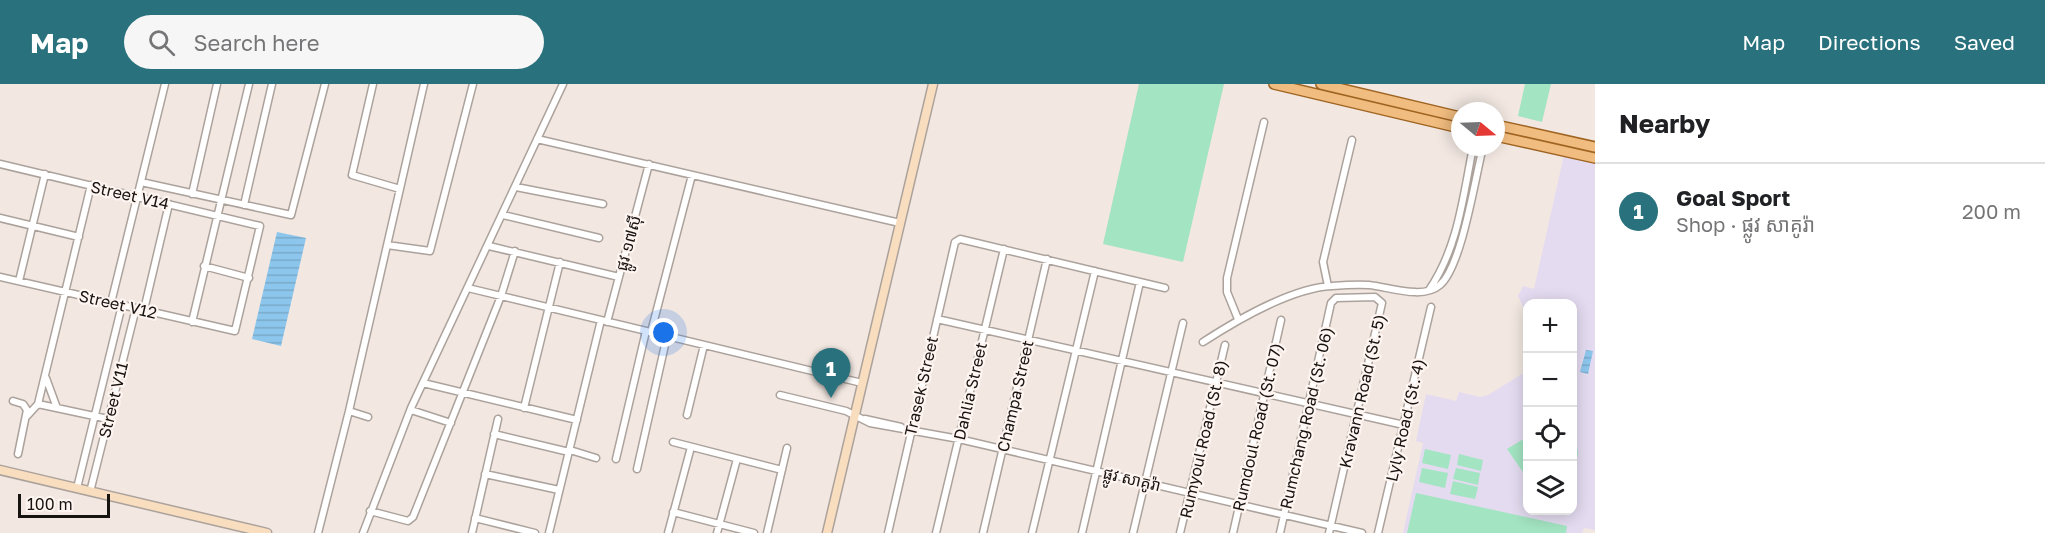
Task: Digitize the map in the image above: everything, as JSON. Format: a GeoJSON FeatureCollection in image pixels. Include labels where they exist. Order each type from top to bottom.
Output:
{"type":"FeatureCollection","features":[{"type":"Feature","properties":{"kind":"main road"},"geometry":{"type":"LineString","coordinates":[[1274,84],[1451,126]]}},
{"type":"Feature","properties":{"kind":"main road"},"geometry":{"type":"LineString","coordinates":[[1321,84],[1451,115]]}},
{"type":"Feature","properties":{"kind":"main road"},"geometry":{"type":"LineString","coordinates":[[1505,127],[1595,147]]}},
{"type":"Feature","properties":{"kind":"main road"},"geometry":{"type":"LineString","coordinates":[[1505,138],[1595,158]]}},
{"type":"Feature","properties":{"kind":"street"},"geometry":{"type":"LineString","coordinates":[[111,303],[165,84]]}},
{"type":"Feature","properties":{"kind":"street"},"geometry":{"type":"LineString","coordinates":[[192,194],[217,84]]}},
{"type":"Feature","properties":{"kind":"street"},"geometry":{"type":"LineString","coordinates":[[192,322],[249,84]]}},
{"type":"Feature","properties":{"kind":"street"},"geometry":{"type":"LineString","coordinates":[[244,205],[272,84]]}},
{"type":"Feature","properties":{"kind":"street"},"geometry":{"type":"LineString","coordinates":[[141,182],[289,216],[293,214],[325,84]]}},
{"type":"Feature","properties":{"kind":"street"},"geometry":{"type":"LineString","coordinates":[[373,84],[352,176],[400,189]]}},
{"type":"Feature","properties":{"kind":"street"},"geometry":{"type":"LineString","coordinates":[[318,533],[349,411],[424,84]]}},
{"type":"Feature","properties":{"kind":"street"},"geometry":{"type":"LineString","coordinates":[[387,245],[430,251],[473,84]]}},
{"type":"Feature","properties":{"kind":"street"},"geometry":{"type":"LineString","coordinates":[[363,533],[423,383],[563,84]]}},
{"type":"Feature","properties":{"kind":"street"},"geometry":{"type":"LineString","coordinates":[[826,533],[858,418],[862,383],[933,84]]}},
{"type":"Feature","properties":{"kind":"street"},"geometry":{"type":"LineString","coordinates":[[1238,319],[1227,292],[1227,278],[1264,122]]}},
{"type":"Feature","properties":{"kind":"street"},"geometry":{"type":"LineString","coordinates":[[537,139],[900,223]]}},
{"type":"Feature","properties":{"kind":"street"},"geometry":{"type":"LineString","coordinates":[[1328,286],[1323,262],[1352,140]]}},
{"type":"Feature","properties":{"kind":"street"},"geometry":{"type":"LineString","coordinates":[[1429,291],[1443,269],[1453,244],[1471,156]]}},
{"type":"Feature","properties":{"kind":"street"},"geometry":{"type":"LineString","coordinates":[[1203,342],[1238,319],[1285,299],[1328,286],[1366,285],[1412,291],[1429,291],[1437,288],[1455,259],[1481,156]]}},
{"type":"Feature","properties":{"kind":"street","name":"Street V14"},"geometry":{"type":"LineString","coordinates":[[0,164],[260,226],[249,278]]}},
{"type":"Feature","properties":{"kind":"street","name":"ផ្លូវ ១៧ស៊ី"},"geometry":{"type":"LineString","coordinates":[[549,533],[577,420],[649,164]]}},
{"type":"Feature","properties":{"kind":"street"},"geometry":{"type":"LineString","coordinates":[[19,281],[45,174]]}},
{"type":"Feature","properties":{"kind":"street"},"geometry":{"type":"LineString","coordinates":[[616,459],[692,175]]}},
{"type":"Feature","properties":{"kind":"street"},"geometry":{"type":"LineString","coordinates":[[27,416],[38,404],[91,185]]}},
{"type":"Feature","properties":{"kind":"street"},"geometry":{"type":"LineString","coordinates":[[516,187],[603,204]]}},
{"type":"Feature","properties":{"kind":"street"},"geometry":{"type":"LineString","coordinates":[[161,202],[164,188]]}},
{"type":"Feature","properties":{"kind":"street"},"geometry":{"type":"LineString","coordinates":[[144,310],[169,204]]}},
{"type":"Feature","properties":{"kind":"street"},"geometry":{"type":"LineString","coordinates":[[503,215],[599,238]]}},
{"type":"Feature","properties":{"kind":"street"},"geometry":{"type":"LineString","coordinates":[[0,218],[79,237]]}},
{"type":"Feature","properties":{"kind":"street","name":"Trasek Street"},"geometry":{"type":"LineString","coordinates":[[888,533],[957,240],[1004,249]]}},
{"type":"Feature","properties":{"kind":"street"},"geometry":{"type":"LineString","coordinates":[[489,246],[619,277]]}},
{"type":"Feature","properties":{"kind":"street"},"geometry":{"type":"LineString","coordinates":[[1004,249],[1165,288]]}},
{"type":"Feature","properties":{"kind":"street","name":"Dahlia Street"},"geometry":{"type":"LineString","coordinates":[[936,533],[1004,249]]}},
{"type":"Feature","properties":{"kind":"street"},"geometry":{"type":"LineString","coordinates":[[370,511],[411,520],[501,296],[515,251]]}},
{"type":"Feature","properties":{"kind":"street","name":"Champa Street"},"geometry":{"type":"LineString","coordinates":[[983,533],[1047,260]]}},
{"type":"Feature","properties":{"kind":"street"},"geometry":{"type":"LineString","coordinates":[[524,408],[560,262]]}},
{"type":"Feature","properties":{"kind":"street"},"geometry":{"type":"LineString","coordinates":[[204,266],[249,278]]}},
{"type":"Feature","properties":{"kind":"street"},"geometry":{"type":"LineString","coordinates":[[1032,533],[1095,272]]}},
{"type":"Feature","properties":{"kind":"street","name":"Street V12"},"geometry":{"type":"LineString","coordinates":[[0,277],[192,322],[236,330],[249,278]]}},
{"type":"Feature","properties":{"kind":"street"},"geometry":{"type":"LineString","coordinates":[[1082,533],[1140,282]]}},
{"type":"Feature","properties":{"kind":"street"},"geometry":{"type":"LineString","coordinates":[[468,288],[862,383]]}},
{"type":"Feature","properties":{"kind":"street","name":"Kravann Road (St. 5)"},"geometry":{"type":"LineString","coordinates":[[1330,529],[1382,303],[1375,297],[1336,298],[1331,303]]}},
{"type":"Feature","properties":{"kind":"street","name":"Rumchang Road (St. 06)"},"geometry":{"type":"LineString","coordinates":[[1280,533],[1331,303]]}},
{"type":"Feature","properties":{"kind":"street","name":"Street V11"},"geometry":{"type":"LineString","coordinates":[[77,488],[122,305]]}},
{"type":"Feature","properties":{"kind":"street","name":"Lyly Road (St. 4)"},"geometry":{"type":"LineString","coordinates":[[1378,533],[1431,307]]}},
{"type":"Feature","properties":{"kind":"street","name":"Street V11"},"geometry":{"type":"LineString","coordinates":[[90,492],[136,308]]}},
{"type":"Feature","properties":{"kind":"street"},"geometry":{"type":"LineString","coordinates":[[937,320],[1404,425]]}},
{"type":"Feature","properties":{"kind":"street","name":"Rumdoul Road (St. 07)"},"geometry":{"type":"LineString","coordinates":[[1233,533],[1281,320]]}},
{"type":"Feature","properties":{"kind":"street"},"geometry":{"type":"LineString","coordinates":[[1133,533],[1183,323]]}},
{"type":"Feature","properties":{"kind":"street"},"geometry":{"type":"LineString","coordinates":[[637,469],[667,336]]}},
{"type":"Feature","properties":{"kind":"street"},"geometry":{"type":"LineString","coordinates":[[687,415],[704,345]]}},
{"type":"Feature","properties":{"kind":"street","name":"Rumyoul Road (St. 8)"},"geometry":{"type":"LineString","coordinates":[[1180,533],[1225,345]]}},
{"type":"Feature","properties":{"kind":"street"},"geometry":{"type":"LineString","coordinates":[[111,348],[125,352]]}},
{"type":"Feature","properties":{"kind":"street"},"geometry":{"type":"LineString","coordinates":[[45,378],[57,408]]}},
{"type":"Feature","properties":{"kind":"street"},"geometry":{"type":"LineString","coordinates":[[423,383],[577,420]]}},
{"type":"Feature","properties":{"kind":"street","name":"ផ្លូវ សាគូរ៉ា"},"geometry":{"type":"LineString","coordinates":[[780,395],[846,411],[870,423],[902,427]]}},
{"type":"Feature","properties":{"kind":"street"},"geometry":{"type":"LineString","coordinates":[[13,401],[26,406],[27,416],[18,454]]}},
{"type":"Feature","properties":{"kind":"street"},"geometry":{"type":"LineString","coordinates":[[38,404],[108,419]]}},
{"type":"Feature","properties":{"kind":"street"},"geometry":{"type":"LineString","coordinates":[[411,410],[451,423]]}},
{"type":"Feature","properties":{"kind":"street"},"geometry":{"type":"LineString","coordinates":[[349,411],[368,417]]}},
{"type":"Feature","properties":{"kind":"street","name":"ផ្លូវ សាគូរ៉ា"},"geometry":{"type":"LineString","coordinates":[[858,418],[871,418],[1239,504],[1330,529],[1362,533]]}},
{"type":"Feature","properties":{"kind":"street"},"geometry":{"type":"LineString","coordinates":[[471,533],[498,419]]}},
{"type":"Feature","properties":{"kind":"street"},"geometry":{"type":"LineString","coordinates":[[494,434],[596,458]]}},
{"type":"Feature","properties":{"kind":"street"},"geometry":{"type":"LineString","coordinates":[[673,442],[782,470]]}},
{"type":"Feature","properties":{"kind":"street"},"geometry":{"type":"LineString","coordinates":[[668,533],[691,447]]}},
{"type":"Feature","properties":{"kind":"street"},"geometry":{"type":"LineString","coordinates":[[767,533],[787,448]]}},
{"type":"Feature","properties":{"kind":"street"},"geometry":{"type":"LineString","coordinates":[[717,533],[737,459]]}},
{"type":"Feature","properties":{"kind":"street"},"geometry":{"type":"LineString","coordinates":[[0,470],[267,533]]}},
{"type":"Feature","properties":{"kind":"street"},"geometry":{"type":"LineString","coordinates":[[485,474],[559,490]]}},
{"type":"Feature","properties":{"kind":"street"},"geometry":{"type":"LineString","coordinates":[[674,512],[754,533]]}},
{"type":"Feature","properties":{"kind":"street"},"geometry":{"type":"LineString","coordinates":[[475,518],[535,533]]}},
{"type":"Feature","properties":{"kind":"shaded area"},"geometry":{"type":"Polygon","coordinates":[[[1564,155],[1595,162],[1595,530],[1584,528],[1582,533],[1403,533],[1423,443],[1416,441],[1426,394],[1456,401],[1459,392],[1480,397],[1488,395],[1523,373],[1523,515],[1577,515],[1577,299],[1523,299],[1523,307],[1518,296],[1523,286],[1534,289],[1564,155]]]}},
{"type":"Feature","properties":{"kind":"green space"},"geometry":{"type":"Polygon","coordinates":[[[1139,84],[1224,84],[1183,262],[1103,244],[1139,84]]]}},
{"type":"Feature","properties":{"kind":"green space"},"geometry":{"type":"Polygon","coordinates":[[[1525,84],[1551,84],[1542,122],[1518,116],[1525,84]]]}},
{"type":"Feature","properties":{"kind":"green space"},"geometry":{"type":"Polygon","coordinates":[[[1523,439],[1523,472],[1507,449],[1523,439]]]}},
{"type":"Feature","properties":{"kind":"green space"},"geometry":{"type":"Polygon","coordinates":[[[1425,449],[1451,455],[1448,469],[1422,463],[1425,449]]]}},
{"type":"Feature","properties":{"kind":"green space"},"geometry":{"type":"Polygon","coordinates":[[[1459,454],[1483,460],[1481,471],[1457,465],[1459,454]]]}},
{"type":"Feature","properties":{"kind":"green space"},"geometry":{"type":"Polygon","coordinates":[[[1422,468],[1448,473],[1445,488],[1419,482],[1422,468]]]}},
{"type":"Feature","properties":{"kind":"green space"},"geometry":{"type":"Polygon","coordinates":[[[1456,468],[1480,473],[1478,485],[1453,479],[1456,468]]]}},
{"type":"Feature","properties":{"kind":"green space"},"geometry":{"type":"Polygon","coordinates":[[[1453,481],[1478,487],[1475,499],[1450,494],[1453,481]]]}},
{"type":"Feature","properties":{"kind":"green space"},"geometry":{"type":"Polygon","coordinates":[[[1416,493],[1567,526],[1566,533],[1407,533],[1416,493]]]}},
{"type":"Feature","properties":{"kind":"water"},"geometry":{"type":"Polygon","coordinates":[[[277,232],[306,238],[281,346],[252,339],[277,232]]]}},
{"type":"Feature","properties":{"kind":"water"},"geometry":{"type":"Polygon","coordinates":[[[1586,350],[1593,351],[1588,374],[1580,372],[1586,350]]]}},
{"type":"Feature","properties":{"kind":"place","name":"Goal Sport"},"geometry":{"type":"Point","coordinates":[831,398]}}]}
